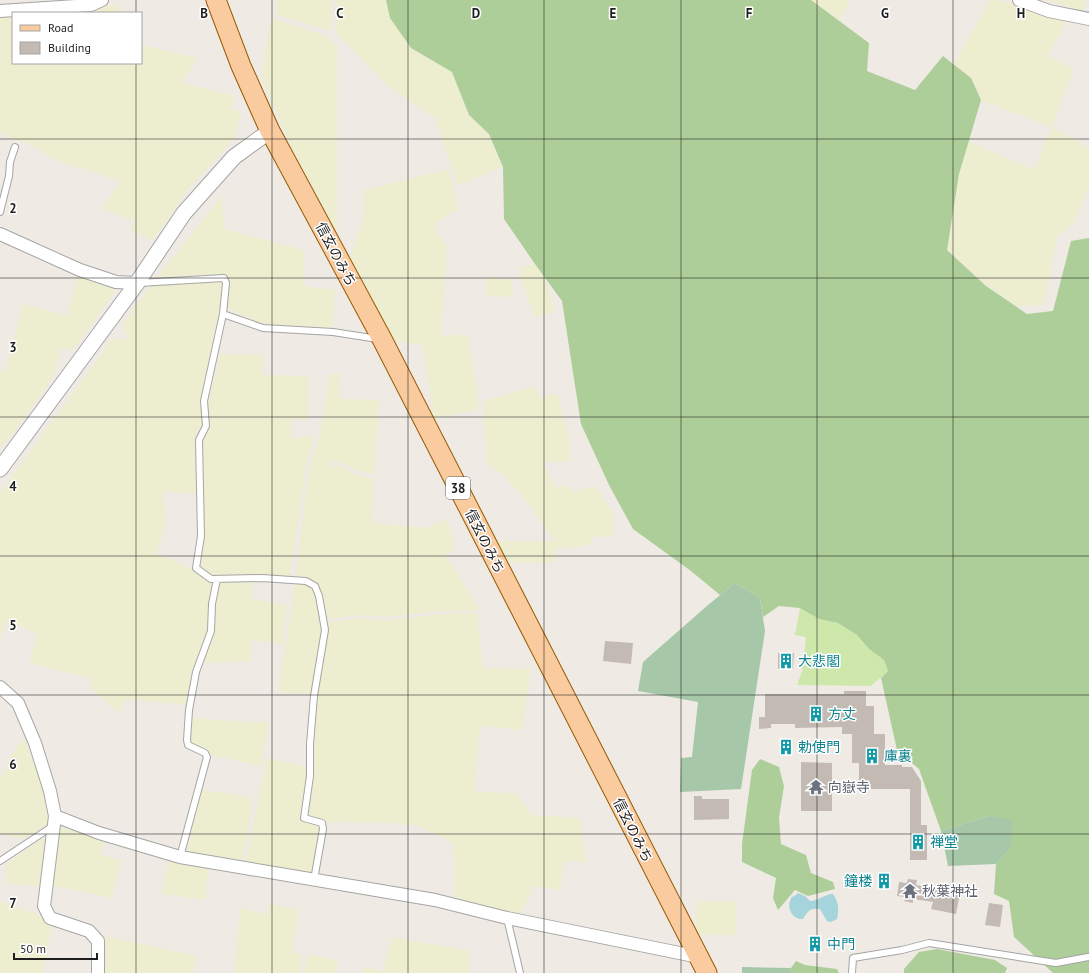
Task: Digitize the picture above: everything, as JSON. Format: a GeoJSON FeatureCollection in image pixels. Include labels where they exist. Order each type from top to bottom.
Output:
{"type":"FeatureCollection","features":[{"type":"Feature","properties":{"kind":"main road","name":"信玄のみち"},"geometry":{"type":"LineString","coordinates":[[216,0],[241,66],[270,131],[382,340],[703,965]]}},
{"type":"Feature","properties":{"kind":"street"},"geometry":{"type":"LineString","coordinates":[[0,12],[91,4],[102,0]]}},
{"type":"Feature","properties":{"kind":"street"},"geometry":{"type":"LineString","coordinates":[[1019,0],[1049,11],[1089,19]]}},
{"type":"Feature","properties":{"kind":"street"},"geometry":{"type":"LineString","coordinates":[[0,469],[136,283],[184,213],[234,157],[270,131]]}},
{"type":"Feature","properties":{"kind":"street"},"geometry":{"type":"LineString","coordinates":[[0,234],[80,270],[116,282],[136,283]]}},
{"type":"Feature","properties":{"kind":"street"},"geometry":{"type":"LineString","coordinates":[[0,687],[18,703],[35,743],[50,791],[54,821],[44,906],[50,918],[90,931],[98,941],[98,973]]}},
{"type":"Feature","properties":{"kind":"street"},"geometry":{"type":"LineString","coordinates":[[54,821],[180,857],[435,900],[703,965]]}},
{"type":"Feature","properties":{"kind":"lane"},"geometry":{"type":"LineString","coordinates":[[0,212],[9,176],[10,162],[14,147]]}},
{"type":"Feature","properties":{"kind":"lane"},"geometry":{"type":"LineString","coordinates":[[136,283],[224,278],[226,283],[223,314],[204,401],[206,426],[199,440],[201,536],[196,568],[211,579],[262,578],[306,581],[314,586],[319,596],[325,630],[314,696],[310,744],[309,789],[304,811],[304,818],[322,823],[323,829],[314,880]]}},
{"type":"Feature","properties":{"kind":"lane"},"geometry":{"type":"LineString","coordinates":[[223,314],[263,328],[333,332],[382,340]]}},
{"type":"Feature","properties":{"kind":"lane"},"geometry":{"type":"LineString","coordinates":[[180,857],[207,757],[205,753],[188,745],[187,740],[189,710],[196,672],[211,631],[212,604],[217,579]]}},
{"type":"Feature","properties":{"kind":"lane"},"geometry":{"type":"LineString","coordinates":[[0,861],[54,821]]}},
{"type":"Feature","properties":{"kind":"lane"},"geometry":{"type":"LineString","coordinates":[[507,918],[520,973]]}},
{"type":"Feature","properties":{"kind":"lane"},"geometry":{"type":"LineString","coordinates":[[852,973],[853,958],[902,950],[929,943],[1056,963],[1088,957]]}},
{"type":"Feature","properties":{"kind":"green space"},"geometry":{"type":"Polygon","coordinates":[[[278,0],[331,0],[330,31],[276,15],[278,0]]]}},
{"type":"Feature","properties":{"kind":"green space"},"geometry":{"type":"Polygon","coordinates":[[[335,0],[386,0],[390,18],[411,48],[452,72],[469,115],[489,134],[503,167],[458,185],[435,118],[388,86],[335,32],[335,0]]]}},
{"type":"Feature","properties":{"kind":"green space"},"geometry":{"type":"Polygon","coordinates":[[[386,0],[811,0],[869,43],[867,71],[915,90],[943,56],[971,78],[981,100],[959,174],[947,250],[986,286],[1027,314],[1053,311],[1071,241],[1089,238],[1089,973],[1053,973],[1014,937],[1009,901],[994,894],[996,864],[1010,849],[988,816],[941,831],[919,769],[897,750],[881,678],[888,671],[884,660],[869,649],[857,635],[838,623],[819,619],[800,608],[779,606],[763,617],[760,598],[735,583],[720,595],[691,571],[633,529],[609,485],[581,424],[562,301],[504,219],[503,167],[489,134],[469,115],[452,72],[411,48],[390,18],[386,0]]]}},
{"type":"Feature","properties":{"kind":"green space"},"geometry":{"type":"Polygon","coordinates":[[[810,0],[850,0],[839,20],[810,0]]]}},
{"type":"Feature","properties":{"kind":"green space"},"geometry":{"type":"Polygon","coordinates":[[[990,0],[998,0],[1067,19],[1048,57],[1074,68],[1052,127],[981,100],[971,78],[954,64],[990,0]]]}},
{"type":"Feature","properties":{"kind":"green space"},"geometry":{"type":"Polygon","coordinates":[[[1047,0],[1086,0],[1083,11],[1047,0]]]}},
{"type":"Feature","properties":{"kind":"green space"},"geometry":{"type":"Polygon","coordinates":[[[120,4],[119,12],[60,12],[120,4]]]}},
{"type":"Feature","properties":{"kind":"green space"},"geometry":{"type":"Polygon","coordinates":[[[12,15],[12,64],[142,64],[142,46],[150,47],[198,58],[182,83],[234,96],[231,109],[241,111],[235,138],[188,189],[153,240],[129,230],[135,221],[102,209],[120,181],[58,161],[22,140],[19,142],[0,133],[0,16],[12,15]]]}},
{"type":"Feature","properties":{"kind":"green space"},"geometry":{"type":"Polygon","coordinates":[[[271,18],[327,36],[337,46],[337,232],[295,155],[261,77],[271,18]]]}},
{"type":"Feature","properties":{"kind":"green space"},"geometry":{"type":"Polygon","coordinates":[[[1052,127],[1089,148],[1089,188],[1072,226],[1057,236],[1044,305],[1017,307],[984,283],[947,250],[959,174],[968,142],[1034,169],[1052,127]]]}},
{"type":"Feature","properties":{"kind":"green space"},"geometry":{"type":"Polygon","coordinates":[[[449,169],[458,210],[437,222],[436,231],[447,247],[441,335],[468,335],[477,389],[478,410],[431,419],[431,399],[422,345],[390,341],[350,260],[364,215],[364,190],[449,169]]]}},
{"type":"Feature","properties":{"kind":"green space"},"geometry":{"type":"Polygon","coordinates":[[[222,196],[224,229],[304,250],[303,286],[336,290],[332,328],[264,324],[226,308],[229,283],[226,274],[154,281],[222,196]]]}},
{"type":"Feature","properties":{"kind":"green space"},"geometry":{"type":"Polygon","coordinates":[[[535,264],[547,282],[554,312],[534,317],[521,278],[520,267],[535,264]]]}},
{"type":"Feature","properties":{"kind":"green space"},"geometry":{"type":"Polygon","coordinates":[[[78,276],[116,290],[73,350],[62,348],[54,374],[48,385],[0,450],[0,371],[5,372],[23,304],[67,315],[78,276]]]}},
{"type":"Feature","properties":{"kind":"green space"},"geometry":{"type":"Polygon","coordinates":[[[486,277],[512,280],[511,297],[486,295],[486,277]]]}},
{"type":"Feature","properties":{"kind":"green space"},"geometry":{"type":"Polygon","coordinates":[[[223,280],[220,310],[209,368],[204,424],[197,437],[198,494],[163,491],[166,526],[156,553],[191,569],[212,583],[208,630],[192,671],[186,705],[126,699],[118,713],[90,687],[91,678],[29,663],[38,635],[8,619],[0,639],[0,493],[112,339],[128,339],[123,324],[150,286],[223,280]]]}},
{"type":"Feature","properties":{"kind":"green space"},"geometry":{"type":"Polygon","coordinates":[[[220,354],[264,355],[262,375],[308,376],[308,420],[291,420],[292,438],[315,436],[305,472],[290,578],[212,576],[201,566],[205,534],[202,441],[209,427],[209,401],[220,354]]]}},
{"type":"Feature","properties":{"kind":"green space"},"geometry":{"type":"Polygon","coordinates":[[[329,374],[340,374],[339,399],[379,400],[374,474],[360,471],[338,462],[329,463],[329,467],[339,466],[360,476],[373,478],[372,523],[424,528],[448,520],[455,551],[445,553],[480,611],[442,611],[387,617],[363,615],[327,619],[322,595],[316,582],[296,577],[308,474],[320,435],[329,374]]]}},
{"type":"Feature","properties":{"kind":"green space"},"geometry":{"type":"Polygon","coordinates":[[[535,386],[539,397],[557,394],[569,438],[570,461],[543,463],[557,488],[568,485],[574,493],[594,485],[613,512],[613,536],[592,537],[591,545],[555,549],[554,563],[507,562],[497,541],[555,541],[523,497],[502,474],[487,464],[483,401],[535,386]]]}},
{"type":"Feature","properties":{"kind":"green space"},"geometry":{"type":"Polygon","coordinates":[[[220,581],[253,582],[252,599],[287,605],[282,644],[251,640],[251,661],[203,663],[215,627],[220,581]]]}},
{"type":"Feature","properties":{"kind":"green space"},"geometry":{"type":"Polygon","coordinates":[[[295,583],[304,584],[311,587],[317,596],[322,628],[311,694],[278,692],[295,583]]]}},
{"type":"Feature","properties":{"kind":"green space"},"geometry":{"type":"Polygon","coordinates":[[[735,583],[760,598],[765,631],[741,789],[680,792],[681,758],[692,757],[698,702],[638,691],[643,662],[735,583]]]}},
{"type":"Feature","properties":{"kind":"green space"},"geometry":{"type":"Polygon","coordinates":[[[800,608],[819,619],[838,623],[857,635],[869,649],[884,660],[888,671],[871,686],[797,685],[802,671],[806,637],[795,635],[800,608]]]}},
{"type":"Feature","properties":{"kind":"green space"},"geometry":{"type":"Polygon","coordinates":[[[477,613],[483,668],[531,669],[522,730],[480,726],[474,791],[518,794],[531,815],[580,818],[586,862],[564,861],[560,890],[533,886],[531,894],[519,914],[455,900],[453,843],[419,826],[390,823],[330,822],[307,815],[314,781],[313,752],[317,695],[329,622],[360,618],[384,620],[443,614],[477,613]]]}},
{"type":"Feature","properties":{"kind":"green space"},"geometry":{"type":"Polygon","coordinates":[[[190,718],[269,723],[261,766],[210,755],[208,749],[191,743],[190,718]]]}},
{"type":"Feature","properties":{"kind":"green space"},"geometry":{"type":"Polygon","coordinates":[[[25,740],[47,799],[49,824],[23,839],[0,834],[0,780],[18,743],[25,740]]]}},
{"type":"Feature","properties":{"kind":"green space"},"geometry":{"type":"Polygon","coordinates":[[[266,758],[307,767],[308,779],[300,819],[319,825],[321,831],[311,874],[246,864],[266,758]]]}},
{"type":"Feature","properties":{"kind":"green space"},"geometry":{"type":"Polygon","coordinates":[[[760,759],[779,767],[784,786],[779,818],[781,844],[806,855],[811,873],[833,882],[835,889],[808,896],[795,890],[778,910],[773,898],[776,878],[742,862],[742,844],[752,770],[760,759]]]}},
{"type":"Feature","properties":{"kind":"green space"},"geometry":{"type":"Polygon","coordinates":[[[202,790],[252,797],[249,829],[242,863],[186,854],[202,790]]]}},
{"type":"Feature","properties":{"kind":"green space"},"geometry":{"type":"Polygon","coordinates":[[[988,816],[1013,820],[1010,849],[996,864],[948,866],[941,831],[988,816]]]}},
{"type":"Feature","properties":{"kind":"green space"},"geometry":{"type":"Polygon","coordinates":[[[59,826],[105,840],[101,855],[121,860],[112,898],[51,885],[59,826]]]}},
{"type":"Feature","properties":{"kind":"green space"},"geometry":{"type":"Polygon","coordinates":[[[42,838],[48,842],[43,887],[6,883],[7,863],[42,838]]]}},
{"type":"Feature","properties":{"kind":"green space"},"geometry":{"type":"Polygon","coordinates":[[[169,860],[209,867],[205,900],[161,894],[169,860]]]}},
{"type":"Feature","properties":{"kind":"green space"},"geometry":{"type":"Polygon","coordinates":[[[0,901],[35,913],[52,925],[42,973],[0,973],[0,901]]]}},
{"type":"Feature","properties":{"kind":"green space"},"geometry":{"type":"Polygon","coordinates":[[[697,901],[736,901],[735,935],[696,934],[697,901]]]}},
{"type":"Feature","properties":{"kind":"green space"},"geometry":{"type":"Polygon","coordinates":[[[269,903],[299,910],[292,953],[302,954],[300,973],[234,973],[240,908],[268,914],[269,903]]]}},
{"type":"Feature","properties":{"kind":"green space"},"geometry":{"type":"Polygon","coordinates":[[[103,936],[197,956],[193,973],[102,973],[103,936]]]}},
{"type":"Feature","properties":{"kind":"green space"},"geometry":{"type":"Polygon","coordinates":[[[392,937],[470,951],[468,973],[362,973],[363,967],[383,971],[392,937]]]}},
{"type":"Feature","properties":{"kind":"green space"},"geometry":{"type":"Polygon","coordinates":[[[937,949],[995,960],[1007,968],[1005,973],[904,973],[904,969],[919,952],[937,949]]]}},
{"type":"Feature","properties":{"kind":"green space"},"geometry":{"type":"Polygon","coordinates":[[[307,954],[338,960],[335,973],[305,973],[307,954]]]}},
{"type":"Feature","properties":{"kind":"green space"},"geometry":{"type":"Polygon","coordinates":[[[796,961],[805,965],[837,969],[839,973],[790,973],[791,968],[796,961]]]}},
{"type":"Feature","properties":{"kind":"green space"},"geometry":{"type":"Polygon","coordinates":[[[742,967],[791,968],[790,973],[742,973],[742,967]]]}},
{"type":"Feature","properties":{"kind":"water"},"geometry":{"type":"Polygon","coordinates":[[[798,893],[805,896],[810,901],[833,894],[838,906],[837,919],[831,922],[827,921],[820,909],[810,911],[803,919],[799,919],[793,915],[789,904],[792,897],[798,893]]]}},
{"type":"Feature","properties":{"kind":"building"},"geometry":{"type":"Polygon","coordinates":[[[605,641],[633,643],[631,664],[603,661],[605,641]]]}},
{"type":"Feature","properties":{"kind":"building","name":"大悲閣"},"geometry":{"type":"Polygon","coordinates":[[[778,653],[794,653],[793,669],[778,669],[778,653]]]}},
{"type":"Feature","properties":{"kind":"building"},"geometry":{"type":"Polygon","coordinates":[[[844,691],[866,691],[866,706],[874,706],[874,734],[885,734],[885,765],[902,765],[902,767],[912,767],[921,781],[921,825],[927,825],[927,860],[910,860],[910,789],[871,789],[871,787],[859,787],[859,763],[852,763],[852,734],[842,734],[842,727],[795,728],[795,724],[771,724],[771,728],[759,729],[759,717],[765,717],[765,694],[844,694],[844,691]]]}},
{"type":"Feature","properties":{"kind":"building","name":"勅使門"},"geometry":{"type":"Polygon","coordinates":[[[782,745],[790,745],[790,755],[781,755],[782,745]]]}},
{"type":"Feature","properties":{"kind":"building","name":"向嶽寺"},"geometry":{"type":"Polygon","coordinates":[[[801,762],[832,763],[832,811],[801,811],[801,762]]]}},
{"type":"Feature","properties":{"kind":"building"},"geometry":{"type":"Polygon","coordinates":[[[694,796],[702,796],[702,799],[729,799],[729,819],[694,820],[694,796]]]}},
{"type":"Feature","properties":{"kind":"building","name":"鐘楼"},"geometry":{"type":"Polygon","coordinates":[[[879,876],[889,876],[889,885],[879,885],[879,876]]]}},
{"type":"Feature","properties":{"kind":"building"},"geometry":{"type":"Polygon","coordinates":[[[908,879],[917,880],[916,885],[960,893],[956,914],[931,909],[933,902],[913,899],[913,903],[904,901],[905,897],[897,896],[899,882],[907,883],[908,879]]]}},
{"type":"Feature","properties":{"kind":"building"},"geometry":{"type":"Polygon","coordinates":[[[989,903],[1003,905],[1000,927],[985,925],[989,903]]]}},
{"type":"Feature","properties":{"kind":"place","name":"大悲閣"},"geometry":{"type":"Point","coordinates":[786,661]}},
{"type":"Feature","properties":{"kind":"place","name":"方丈"},"geometry":{"type":"Point","coordinates":[816,714]}},
{"type":"Feature","properties":{"kind":"place","name":"勅使門"},"geometry":{"type":"Point","coordinates":[786,747]}},
{"type":"Feature","properties":{"kind":"place","name":"庫裏"},"geometry":{"type":"Point","coordinates":[872,756]}},
{"type":"Feature","properties":{"kind":"place","name":"向嶽寺"},"geometry":{"type":"Point","coordinates":[816,787]}},
{"type":"Feature","properties":{"kind":"place","name":"禅堂"},"geometry":{"type":"Point","coordinates":[918,842]}},
{"type":"Feature","properties":{"kind":"place","name":"鐘楼"},"geometry":{"type":"Point","coordinates":[884,881]}},
{"type":"Feature","properties":{"kind":"place","name":"秋葉神社"},"geometry":{"type":"Point","coordinates":[910,891]}},
{"type":"Feature","properties":{"kind":"place","name":"中門"},"geometry":{"type":"Point","coordinates":[815,944]}}]}
